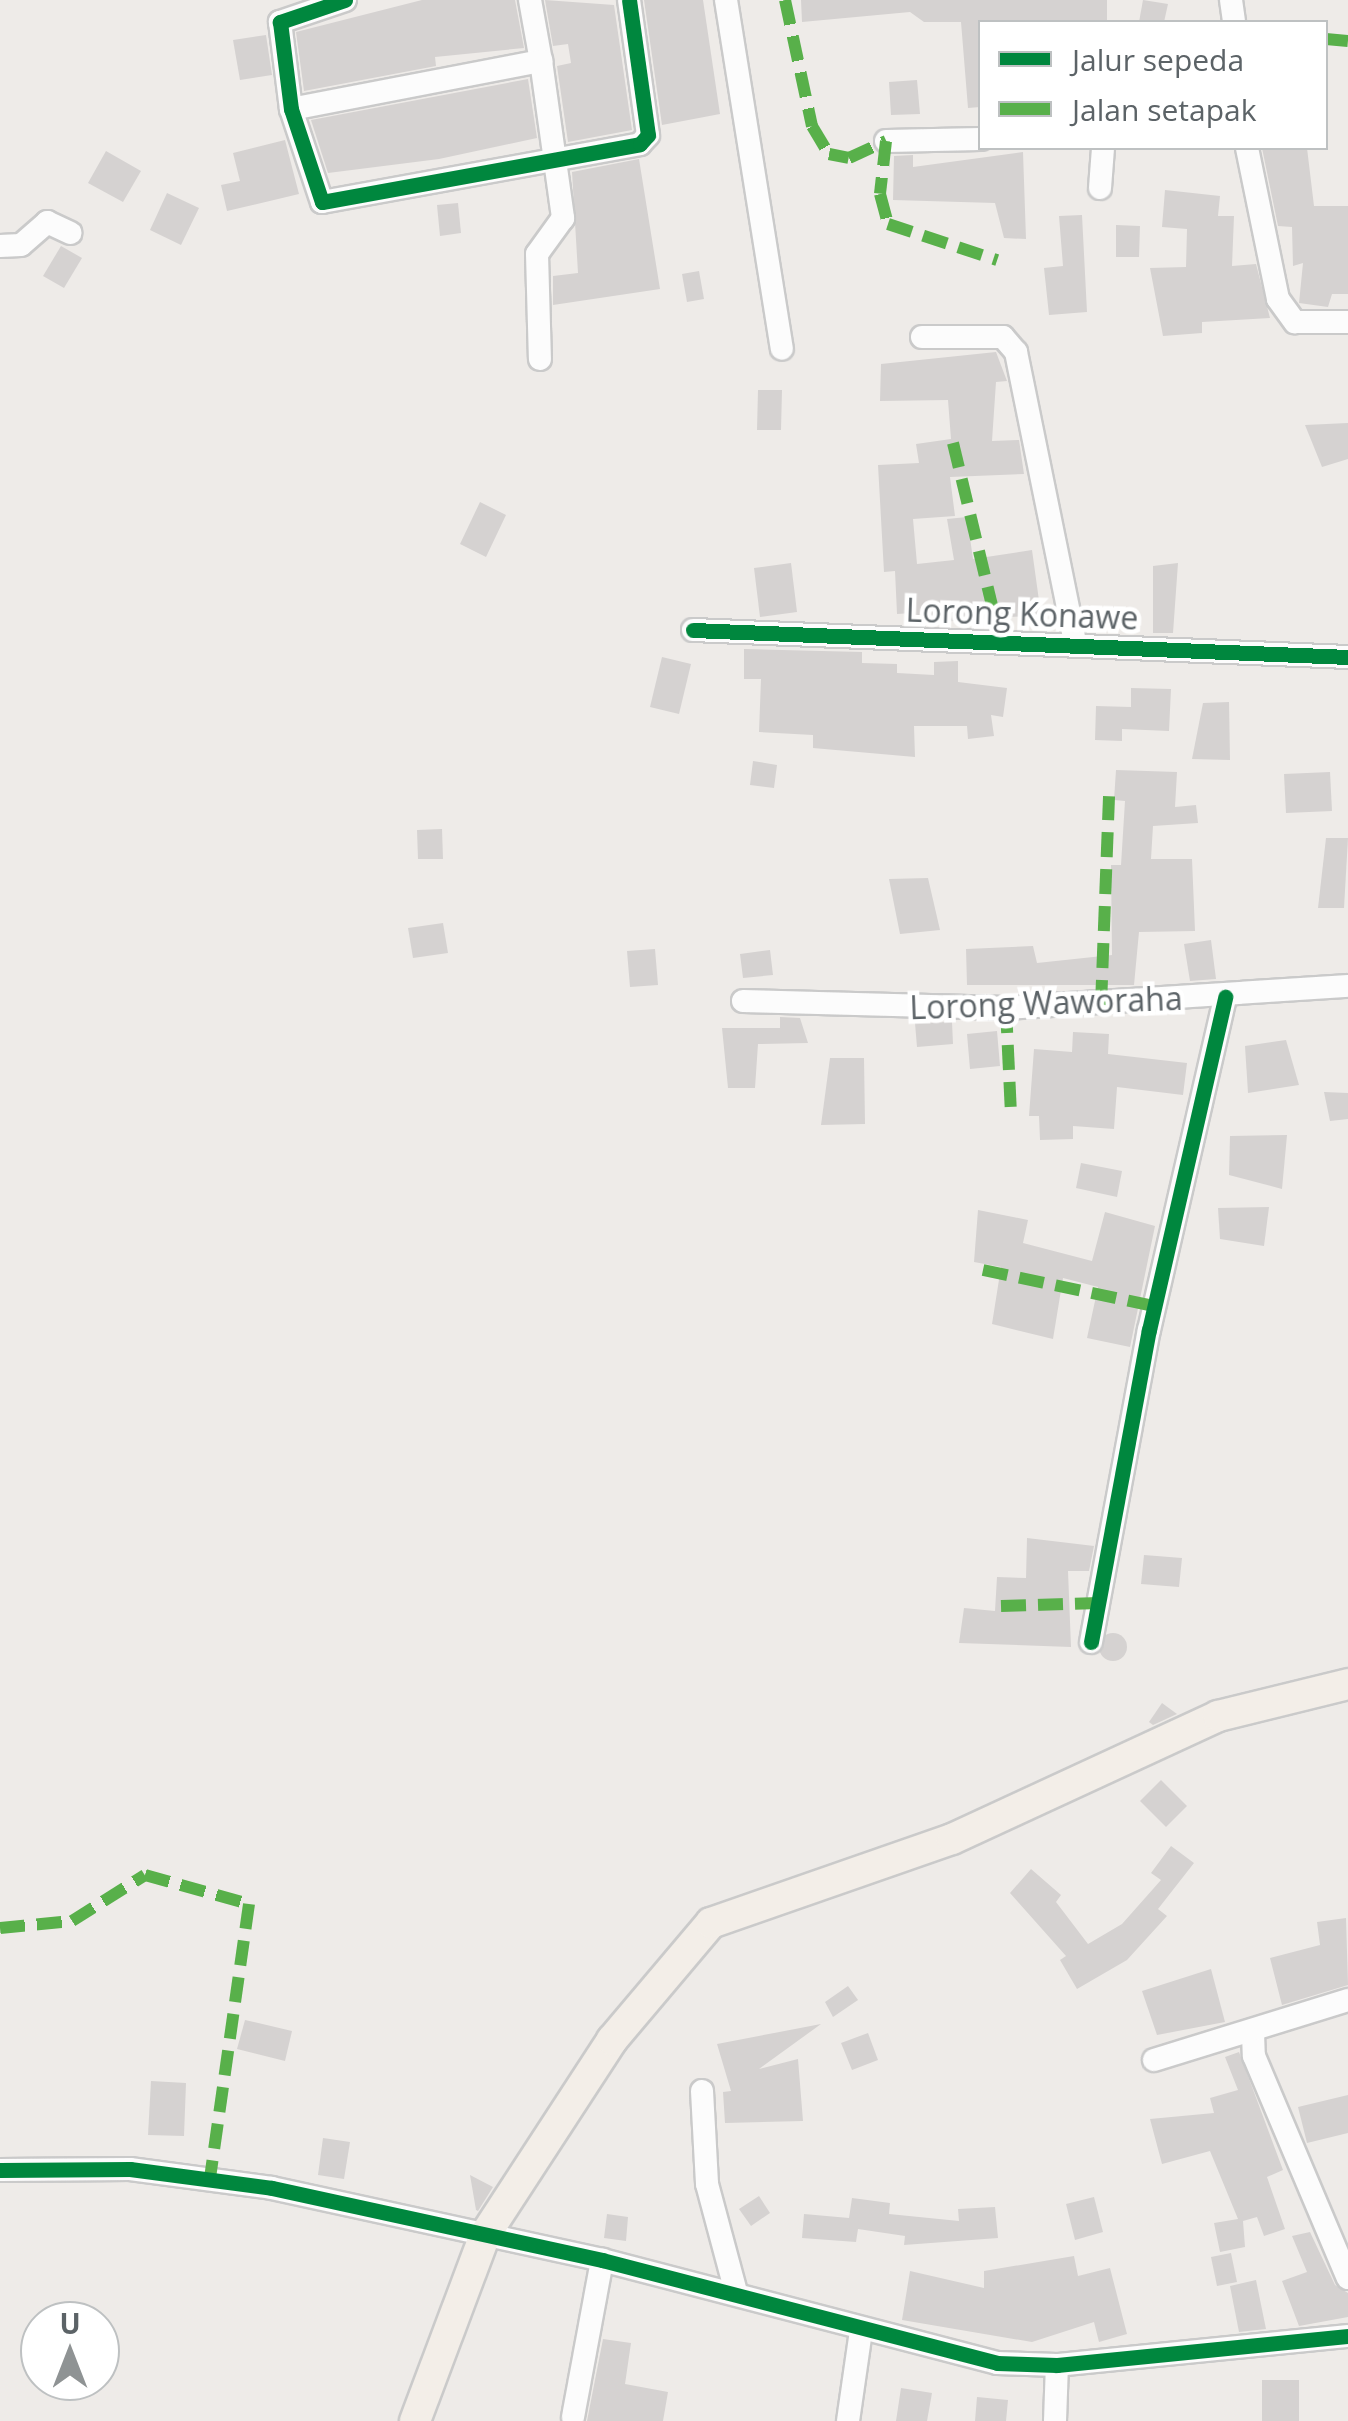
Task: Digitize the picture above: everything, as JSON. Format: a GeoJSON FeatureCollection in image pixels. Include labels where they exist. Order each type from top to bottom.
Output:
{"type":"FeatureCollection","features":[{"type":"Feature","properties":{"kind":"main road"},"geometry":{"type":"LineString","coordinates":[[415,2421],[485,2235],[612,2040],[711,1923],[737,1906],[952,1839],[1218,1716],[1348,1684]]}},
{"type":"Feature","properties":{"kind":"street"},"geometry":{"type":"LineString","coordinates":[[345,0],[281,18],[291,109],[322,202],[558,154],[640,144],[648,135],[629,0]]}},
{"type":"Feature","properties":{"kind":"street"},"geometry":{"type":"LineString","coordinates":[[530,0],[558,154],[564,218],[536,264],[540,359]]}},
{"type":"Feature","properties":{"kind":"street"},"geometry":{"type":"LineString","coordinates":[[726,0],[782,349]]}},
{"type":"Feature","properties":{"kind":"street"},"geometry":{"type":"LineString","coordinates":[[291,109],[541,60]]}},
{"type":"Feature","properties":{"kind":"street"},"geometry":{"type":"LineString","coordinates":[[886,141],[978,139]]}},
{"type":"Feature","properties":{"kind":"street"},"geometry":{"type":"LineString","coordinates":[[1100,188],[1103,150]]}},
{"type":"Feature","properties":{"kind":"street"},"geometry":{"type":"LineString","coordinates":[[1247,150],[1284,309],[1295,322],[1348,322]]}},
{"type":"Feature","properties":{"kind":"street"},"geometry":{"type":"LineString","coordinates":[[0,246],[22,244],[46,222],[71,233]]}},
{"type":"Feature","properties":{"kind":"street","name":"Lorong Konawe"},"geometry":{"type":"LineString","coordinates":[[922,336],[1003,336],[1016,352],[1075,642]]}},
{"type":"Feature","properties":{"kind":"street","name":"Lorong Konawe"},"geometry":{"type":"LineString","coordinates":[[693,630],[1075,642],[1348,657]]}},
{"type":"Feature","properties":{"kind":"street","name":"Lorong Waworaha"},"geometry":{"type":"LineString","coordinates":[[743,1002],[1006,1008],[1225,997],[1348,986]]}},
{"type":"Feature","properties":{"kind":"street"},"geometry":{"type":"LineString","coordinates":[[1092,1642],[1148,1330],[1225,997]]}},
{"type":"Feature","properties":{"kind":"street"},"geometry":{"type":"LineString","coordinates":[[1154,2060],[1253,2033],[1348,2000]]}},
{"type":"Feature","properties":{"kind":"street"},"geometry":{"type":"LineString","coordinates":[[1253,2033],[1254,2056],[1348,2278]]}},
{"type":"Feature","properties":{"kind":"street"},"geometry":{"type":"LineString","coordinates":[[702,2091],[707,2184],[736,2292]]}},
{"type":"Feature","properties":{"kind":"street"},"geometry":{"type":"LineString","coordinates":[[0,2170],[210,2177],[736,2292],[949,2356],[1056,2366],[1348,2336]]}},
{"type":"Feature","properties":{"kind":"street"},"geometry":{"type":"LineString","coordinates":[[573,2417],[602,2260]]}},
{"type":"Feature","properties":{"kind":"street"},"geometry":{"type":"LineString","coordinates":[[848,2421],[861,2331]]}},
{"type":"Feature","properties":{"kind":"street"},"geometry":{"type":"LineString","coordinates":[[1055,2421],[1056,2366]]}},
{"type":"Feature","properties":{"kind":"building"},"geometry":{"type":"Polygon","coordinates":[[[422,0],[515,0],[524,48],[435,57],[436,66],[304,91],[296,32],[422,0]]]}},
{"type":"Feature","properties":{"kind":"building"},"geometry":{"type":"Polygon","coordinates":[[[545,0],[614,5],[632,130],[568,142],[557,66],[571,63],[568,44],[553,46],[545,0]]]}},
{"type":"Feature","properties":{"kind":"building"},"geometry":{"type":"Polygon","coordinates":[[[644,0],[703,0],[720,114],[662,125],[644,0]]]}},
{"type":"Feature","properties":{"kind":"building"},"geometry":{"type":"Polygon","coordinates":[[[801,0],[1107,0],[1107,20],[978,20],[978,107],[968,108],[961,22],[924,22],[910,12],[802,22],[801,0]]]}},
{"type":"Feature","properties":{"kind":"building"},"geometry":{"type":"Polygon","coordinates":[[[1143,0],[1168,4],[1164,20],[1139,20],[1143,0]]]}},
{"type":"Feature","properties":{"kind":"building"},"geometry":{"type":"Polygon","coordinates":[[[266,35],[272,75],[240,80],[233,40],[266,35]]]}},
{"type":"Feature","properties":{"kind":"building"},"geometry":{"type":"Polygon","coordinates":[[[528,79],[537,138],[439,159],[328,173],[311,120],[528,79]]]}},
{"type":"Feature","properties":{"kind":"building"},"geometry":{"type":"Polygon","coordinates":[[[917,80],[920,114],[891,115],[889,82],[917,80]]]}},
{"type":"Feature","properties":{"kind":"building"},"geometry":{"type":"Polygon","coordinates":[[[285,140],[299,194],[227,211],[221,185],[240,181],[233,153],[285,140]]]}},
{"type":"Feature","properties":{"kind":"building"},"geometry":{"type":"Polygon","coordinates":[[[1262,150],[1307,150],[1314,206],[1348,206],[1348,294],[1332,294],[1328,307],[1299,303],[1303,263],[1293,266],[1292,227],[1278,226],[1262,150]]]}},
{"type":"Feature","properties":{"kind":"building"},"geometry":{"type":"Polygon","coordinates":[[[106,151],[141,171],[123,202],[88,183],[106,151]]]}},
{"type":"Feature","properties":{"kind":"building"},"geometry":{"type":"Polygon","coordinates":[[[1023,152],[1026,239],[1004,238],[995,203],[893,200],[894,156],[913,155],[913,167],[1023,152]]]}},
{"type":"Feature","properties":{"kind":"building"},"geometry":{"type":"Polygon","coordinates":[[[639,159],[660,289],[553,305],[553,276],[578,273],[572,172],[639,159]]]}},
{"type":"Feature","properties":{"kind":"building"},"geometry":{"type":"Polygon","coordinates":[[[1165,190],[1220,196],[1218,216],[1234,216],[1232,266],[1256,264],[1270,318],[1202,322],[1202,333],[1163,336],[1150,268],[1186,267],[1187,229],[1162,227],[1165,190]]]}},
{"type":"Feature","properties":{"kind":"building"},"geometry":{"type":"Polygon","coordinates":[[[167,193],[199,208],[181,245],[150,230],[167,193]]]}},
{"type":"Feature","properties":{"kind":"building"},"geometry":{"type":"Polygon","coordinates":[[[458,203],[461,233],[440,236],[437,205],[458,203]]]}},
{"type":"Feature","properties":{"kind":"building"},"geometry":{"type":"Polygon","coordinates":[[[1082,215],[1087,312],[1049,315],[1044,268],[1063,266],[1059,216],[1082,215]]]}},
{"type":"Feature","properties":{"kind":"building"},"geometry":{"type":"Polygon","coordinates":[[[1116,225],[1140,226],[1139,257],[1116,257],[1116,225]]]}},
{"type":"Feature","properties":{"kind":"building"},"geometry":{"type":"Polygon","coordinates":[[[61,246],[82,258],[64,288],[43,276],[61,246]]]}},
{"type":"Feature","properties":{"kind":"building"},"geometry":{"type":"Polygon","coordinates":[[[699,271],[704,299],[687,302],[682,274],[699,271]]]}},
{"type":"Feature","properties":{"kind":"building"},"geometry":{"type":"Polygon","coordinates":[[[996,352],[1007,381],[996,382],[992,441],[1019,440],[1024,474],[950,477],[955,516],[913,519],[917,564],[954,560],[947,519],[967,517],[973,559],[1032,550],[1041,615],[912,624],[912,613],[897,614],[895,571],[884,572],[878,465],[919,463],[916,444],[951,439],[948,400],[880,401],[881,364],[996,352]]]}},
{"type":"Feature","properties":{"kind":"building"},"geometry":{"type":"Polygon","coordinates":[[[758,390],[782,390],[781,430],[757,430],[758,390]]]}},
{"type":"Feature","properties":{"kind":"building"},"geometry":{"type":"Polygon","coordinates":[[[1348,423],[1348,459],[1322,467],[1305,425],[1348,423]]]}},
{"type":"Feature","properties":{"kind":"building"},"geometry":{"type":"Polygon","coordinates":[[[480,502],[506,515],[486,557],[460,544],[480,502]]]}},
{"type":"Feature","properties":{"kind":"building"},"geometry":{"type":"Polygon","coordinates":[[[791,563],[797,612],[760,617],[754,568],[791,563]]]}},
{"type":"Feature","properties":{"kind":"building"},"geometry":{"type":"Polygon","coordinates":[[[1178,563],[1173,633],[1153,633],[1153,566],[1178,563]]]}},
{"type":"Feature","properties":{"kind":"building"},"geometry":{"type":"Polygon","coordinates":[[[744,649],[862,652],[862,663],[897,664],[897,673],[934,675],[934,662],[958,661],[958,682],[1007,688],[1003,717],[991,715],[994,736],[968,739],[967,726],[914,726],[915,757],[813,748],[813,735],[759,732],[761,679],[744,679],[744,649]]]}},
{"type":"Feature","properties":{"kind":"building"},"geometry":{"type":"Polygon","coordinates":[[[662,657],[691,664],[679,714],[650,707],[662,657]]]}},
{"type":"Feature","properties":{"kind":"building"},"geometry":{"type":"Polygon","coordinates":[[[1131,688],[1171,689],[1169,731],[1122,729],[1122,741],[1095,740],[1096,706],[1131,707],[1131,688]]]}},
{"type":"Feature","properties":{"kind":"building"},"geometry":{"type":"Polygon","coordinates":[[[1229,702],[1230,760],[1192,759],[1203,703],[1229,702]]]}},
{"type":"Feature","properties":{"kind":"building"},"geometry":{"type":"Polygon","coordinates":[[[753,761],[777,765],[774,788],[750,785],[753,761]]]}},
{"type":"Feature","properties":{"kind":"building"},"geometry":{"type":"Polygon","coordinates":[[[1116,770],[1177,772],[1175,807],[1196,805],[1198,823],[1153,826],[1151,859],[1192,859],[1195,931],[1139,932],[1134,985],[967,985],[966,949],[1033,946],[1037,963],[1112,955],[1111,865],[1121,865],[1125,801],[1114,800],[1116,770]]]}},
{"type":"Feature","properties":{"kind":"building"},"geometry":{"type":"Polygon","coordinates":[[[1330,772],[1332,811],[1286,813],[1284,774],[1330,772]]]}},
{"type":"Feature","properties":{"kind":"building"},"geometry":{"type":"Polygon","coordinates":[[[442,829],[443,859],[418,859],[417,830],[442,829]]]}},
{"type":"Feature","properties":{"kind":"building"},"geometry":{"type":"Polygon","coordinates":[[[1326,838],[1348,838],[1344,908],[1318,908],[1326,838]]]}},
{"type":"Feature","properties":{"kind":"building"},"geometry":{"type":"Polygon","coordinates":[[[928,878],[940,930],[900,934],[889,879],[928,878]]]}},
{"type":"Feature","properties":{"kind":"building"},"geometry":{"type":"Polygon","coordinates":[[[443,923],[448,953],[413,958],[408,928],[443,923]]]}},
{"type":"Feature","properties":{"kind":"building"},"geometry":{"type":"Polygon","coordinates":[[[1211,940],[1216,979],[1190,981],[1184,944],[1211,940]]]}},
{"type":"Feature","properties":{"kind":"building"},"geometry":{"type":"Polygon","coordinates":[[[655,949],[658,985],[630,987],[627,951],[655,949]]]}},
{"type":"Feature","properties":{"kind":"building"},"geometry":{"type":"Polygon","coordinates":[[[770,950],[773,975],[743,978],[740,954],[770,950]]]}},
{"type":"Feature","properties":{"kind":"building"},"geometry":{"type":"Polygon","coordinates":[[[780,1017],[800,1018],[808,1043],[758,1044],[755,1088],[728,1088],[722,1028],[780,1028],[780,1017]]]}},
{"type":"Feature","properties":{"kind":"building"},"geometry":{"type":"Polygon","coordinates":[[[952,1022],[953,1044],[917,1047],[915,1023],[952,1022]]]}},
{"type":"Feature","properties":{"kind":"building"},"geometry":{"type":"Polygon","coordinates":[[[997,1031],[1000,1066],[970,1069],[967,1034],[997,1031]]]}},
{"type":"Feature","properties":{"kind":"building"},"geometry":{"type":"Polygon","coordinates":[[[1073,1032],[1109,1034],[1108,1054],[1187,1063],[1183,1095],[1117,1087],[1114,1129],[1073,1126],[1073,1139],[1040,1140],[1039,1116],[1029,1116],[1034,1049],[1072,1052],[1073,1032]]]}},
{"type":"Feature","properties":{"kind":"building"},"geometry":{"type":"Polygon","coordinates":[[[1286,1040],[1299,1085],[1248,1093],[1245,1046],[1286,1040]]]}},
{"type":"Feature","properties":{"kind":"building"},"geometry":{"type":"Polygon","coordinates":[[[830,1058],[864,1058],[865,1124],[821,1125],[830,1058]]]}},
{"type":"Feature","properties":{"kind":"building"},"geometry":{"type":"Polygon","coordinates":[[[1324,1092],[1348,1093],[1348,1119],[1330,1121],[1324,1092]]]}},
{"type":"Feature","properties":{"kind":"building"},"geometry":{"type":"Polygon","coordinates":[[[1287,1135],[1282,1189],[1229,1175],[1230,1136],[1287,1135]]]}},
{"type":"Feature","properties":{"kind":"building"},"geometry":{"type":"Polygon","coordinates":[[[1081,1163],[1122,1171],[1117,1197],[1076,1188],[1081,1163]]]}},
{"type":"Feature","properties":{"kind":"building"},"geometry":{"type":"Polygon","coordinates":[[[1269,1207],[1264,1246],[1220,1239],[1218,1208],[1269,1207]]]}},
{"type":"Feature","properties":{"kind":"building"},"geometry":{"type":"Polygon","coordinates":[[[978,1210],[1028,1220],[1023,1243],[1092,1261],[1105,1212],[1155,1226],[1130,1347],[1087,1338],[1098,1287],[1063,1278],[1053,1339],[992,1324],[1001,1267],[974,1262],[978,1210]]]}},
{"type":"Feature","properties":{"kind":"building"},"geometry":{"type":"Polygon","coordinates":[[[1027,1538],[1094,1546],[1089,1571],[1068,1571],[1071,1647],[959,1643],[964,1608],[995,1611],[997,1577],[1026,1578],[1027,1538]]]}},
{"type":"Feature","properties":{"kind":"building"},"geometry":{"type":"Polygon","coordinates":[[[1144,1555],[1182,1558],[1179,1587],[1141,1584],[1144,1555]]]}},
{"type":"Feature","properties":{"kind":"building"},"geometry":{"type":"Polygon","coordinates":[[[1113,1633],[1123,1637],[1127,1647],[1123,1657],[1113,1661],[1103,1657],[1099,1647],[1103,1637],[1113,1633]]]}},
{"type":"Feature","properties":{"kind":"building"},"geometry":{"type":"Polygon","coordinates":[[[1162,1703],[1177,1714],[1153,1725],[1149,1722],[1162,1703]]]}},
{"type":"Feature","properties":{"kind":"building"},"geometry":{"type":"Polygon","coordinates":[[[1161,1780],[1187,1806],[1166,1827],[1140,1801],[1161,1780]]]}},
{"type":"Feature","properties":{"kind":"building"},"geometry":{"type":"Polygon","coordinates":[[[1171,1846],[1194,1863],[1158,1909],[1167,1916],[1127,1960],[1077,1989],[1060,1960],[1066,1956],[1010,1893],[1031,1869],[1061,1895],[1056,1902],[1088,1944],[1122,1924],[1161,1880],[1151,1873],[1171,1846]]]}},
{"type":"Feature","properties":{"kind":"building"},"geometry":{"type":"Polygon","coordinates":[[[1346,1918],[1348,1985],[1282,2005],[1270,1958],[1320,1945],[1317,1922],[1346,1918]]]}},
{"type":"Feature","properties":{"kind":"building"},"geometry":{"type":"Polygon","coordinates":[[[1211,1969],[1225,2022],[1157,2035],[1142,1991],[1211,1969]]]}},
{"type":"Feature","properties":{"kind":"building"},"geometry":{"type":"Polygon","coordinates":[[[848,1986],[858,2000],[833,2017],[825,2002],[848,1986]]]}},
{"type":"Feature","properties":{"kind":"building"},"geometry":{"type":"Polygon","coordinates":[[[245,2020],[292,2031],[285,2061],[237,2049],[245,2020]]]}},
{"type":"Feature","properties":{"kind":"building"},"geometry":{"type":"Polygon","coordinates":[[[821,2024],[759,2069],[798,2059],[803,2121],[725,2123],[723,2092],[731,2091],[717,2044],[821,2024]]]}},
{"type":"Feature","properties":{"kind":"building"},"geometry":{"type":"Polygon","coordinates":[[[868,2033],[878,2060],[852,2070],[841,2043],[868,2033]]]}},
{"type":"Feature","properties":{"kind":"building"},"geometry":{"type":"Polygon","coordinates":[[[1239,2052],[1283,2170],[1267,2177],[1285,2229],[1264,2236],[1257,2217],[1243,2221],[1245,2247],[1220,2252],[1214,2223],[1238,2219],[1210,2151],[1162,2164],[1150,2119],[1214,2113],[1210,2098],[1238,2090],[1225,2057],[1239,2052]]]}},
{"type":"Feature","properties":{"kind":"building"},"geometry":{"type":"Polygon","coordinates":[[[151,2081],[186,2083],[184,2136],[148,2135],[151,2081]]]}},
{"type":"Feature","properties":{"kind":"building"},"geometry":{"type":"Polygon","coordinates":[[[1348,2095],[1348,2133],[1307,2143],[1298,2107],[1348,2095]]]}},
{"type":"Feature","properties":{"kind":"building"},"geometry":{"type":"Polygon","coordinates":[[[323,2138],[350,2142],[344,2179],[318,2175],[323,2138]]]}},
{"type":"Feature","properties":{"kind":"building"},"geometry":{"type":"Polygon","coordinates":[[[470,2175],[493,2187],[478,2211],[476,2210],[470,2175]]]}},
{"type":"Feature","properties":{"kind":"building"},"geometry":{"type":"Polygon","coordinates":[[[759,2196],[770,2213],[751,2226],[739,2209],[759,2196]]]}},
{"type":"Feature","properties":{"kind":"building"},"geometry":{"type":"Polygon","coordinates":[[[1094,2197],[1103,2232],[1075,2240],[1066,2204],[1094,2197]]]}},
{"type":"Feature","properties":{"kind":"building"},"geometry":{"type":"Polygon","coordinates":[[[852,2198],[890,2203],[889,2214],[959,2221],[958,2209],[995,2207],[998,2238],[904,2245],[905,2236],[858,2229],[856,2242],[802,2238],[804,2214],[849,2218],[852,2198]]]}},
{"type":"Feature","properties":{"kind":"building"},"geometry":{"type":"Polygon","coordinates":[[[607,2214],[628,2217],[626,2241],[604,2238],[607,2214]]]}},
{"type":"Feature","properties":{"kind":"building"},"geometry":{"type":"Polygon","coordinates":[[[1310,2232],[1335,2285],[1348,2293],[1348,2317],[1299,2326],[1282,2281],[1307,2272],[1292,2236],[1310,2232]]]}},
{"type":"Feature","properties":{"kind":"building"},"geometry":{"type":"Polygon","coordinates":[[[1231,2253],[1237,2282],[1217,2286],[1211,2257],[1231,2253]]]}},
{"type":"Feature","properties":{"kind":"building"},"geometry":{"type":"Polygon","coordinates":[[[1074,2256],[1078,2276],[1110,2268],[1127,2334],[1099,2342],[1094,2322],[1032,2342],[902,2320],[910,2271],[984,2288],[984,2271],[1074,2256]]]}},
{"type":"Feature","properties":{"kind":"building"},"geometry":{"type":"Polygon","coordinates":[[[1256,2280],[1266,2329],[1239,2332],[1230,2286],[1256,2280]]]}},
{"type":"Feature","properties":{"kind":"building"},"geometry":{"type":"Polygon","coordinates":[[[603,2339],[631,2343],[625,2384],[668,2392],[663,2421],[587,2421],[603,2339]]]}},
{"type":"Feature","properties":{"kind":"building"},"geometry":{"type":"Polygon","coordinates":[[[1262,2380],[1299,2380],[1299,2421],[1262,2421],[1262,2380]]]}},
{"type":"Feature","properties":{"kind":"building"},"geometry":{"type":"Polygon","coordinates":[[[901,2388],[932,2393],[927,2421],[896,2421],[901,2388]]]}},
{"type":"Feature","properties":{"kind":"building"},"geometry":{"type":"Polygon","coordinates":[[[977,2397],[1008,2400],[1006,2421],[975,2421],[977,2397]]]}},
{"type":"Feature","properties":{"kind":"marked path"},"geometry":{"type":"LineString","coordinates":[[785,0],[812,126],[829,154],[849,158],[886,141]]}},
{"type":"Feature","properties":{"kind":"marked path"},"geometry":{"type":"LineString","coordinates":[[1328,39],[1348,41]]}},
{"type":"Feature","properties":{"kind":"marked path"},"geometry":{"type":"LineString","coordinates":[[886,141],[880,194],[888,224],[997,260]]}},
{"type":"Feature","properties":{"kind":"marked path"},"geometry":{"type":"LineString","coordinates":[[953,443],[1000,639]]}},
{"type":"Feature","properties":{"kind":"marked path"},"geometry":{"type":"LineString","coordinates":[[1101,1005],[1109,796]]}},
{"type":"Feature","properties":{"kind":"marked path"},"geometry":{"type":"LineString","coordinates":[[1006,1008],[1011,1115]]}},
{"type":"Feature","properties":{"kind":"marked path"},"geometry":{"type":"LineString","coordinates":[[983,1270],[1154,1306]]}},
{"type":"Feature","properties":{"kind":"marked path"},"geometry":{"type":"LineString","coordinates":[[1001,1606],[1099,1603]]}},
{"type":"Feature","properties":{"kind":"marked path"},"geometry":{"type":"LineString","coordinates":[[0,1928],[72,1921],[145,1875],[249,1904],[210,2177]]}},
{"type":"Feature","properties":{"kind":"cycle path"},"geometry":{"type":"LineString","coordinates":[[345,0],[280,22],[291,109],[322,202],[640,144],[648,135],[629,0]]}},
{"type":"Feature","properties":{"kind":"cycle path"},"geometry":{"type":"LineString","coordinates":[[693,630],[1348,657]]}},
{"type":"Feature","properties":{"kind":"cycle path"},"geometry":{"type":"LineString","coordinates":[[1091,1642],[1149,1330],[1225,997]]}},
{"type":"Feature","properties":{"kind":"cycle path"},"geometry":{"type":"LineString","coordinates":[[0,2170],[130,2169],[272,2188],[602,2260],[997,2363],[1057,2365],[1348,2336]]}}]}
